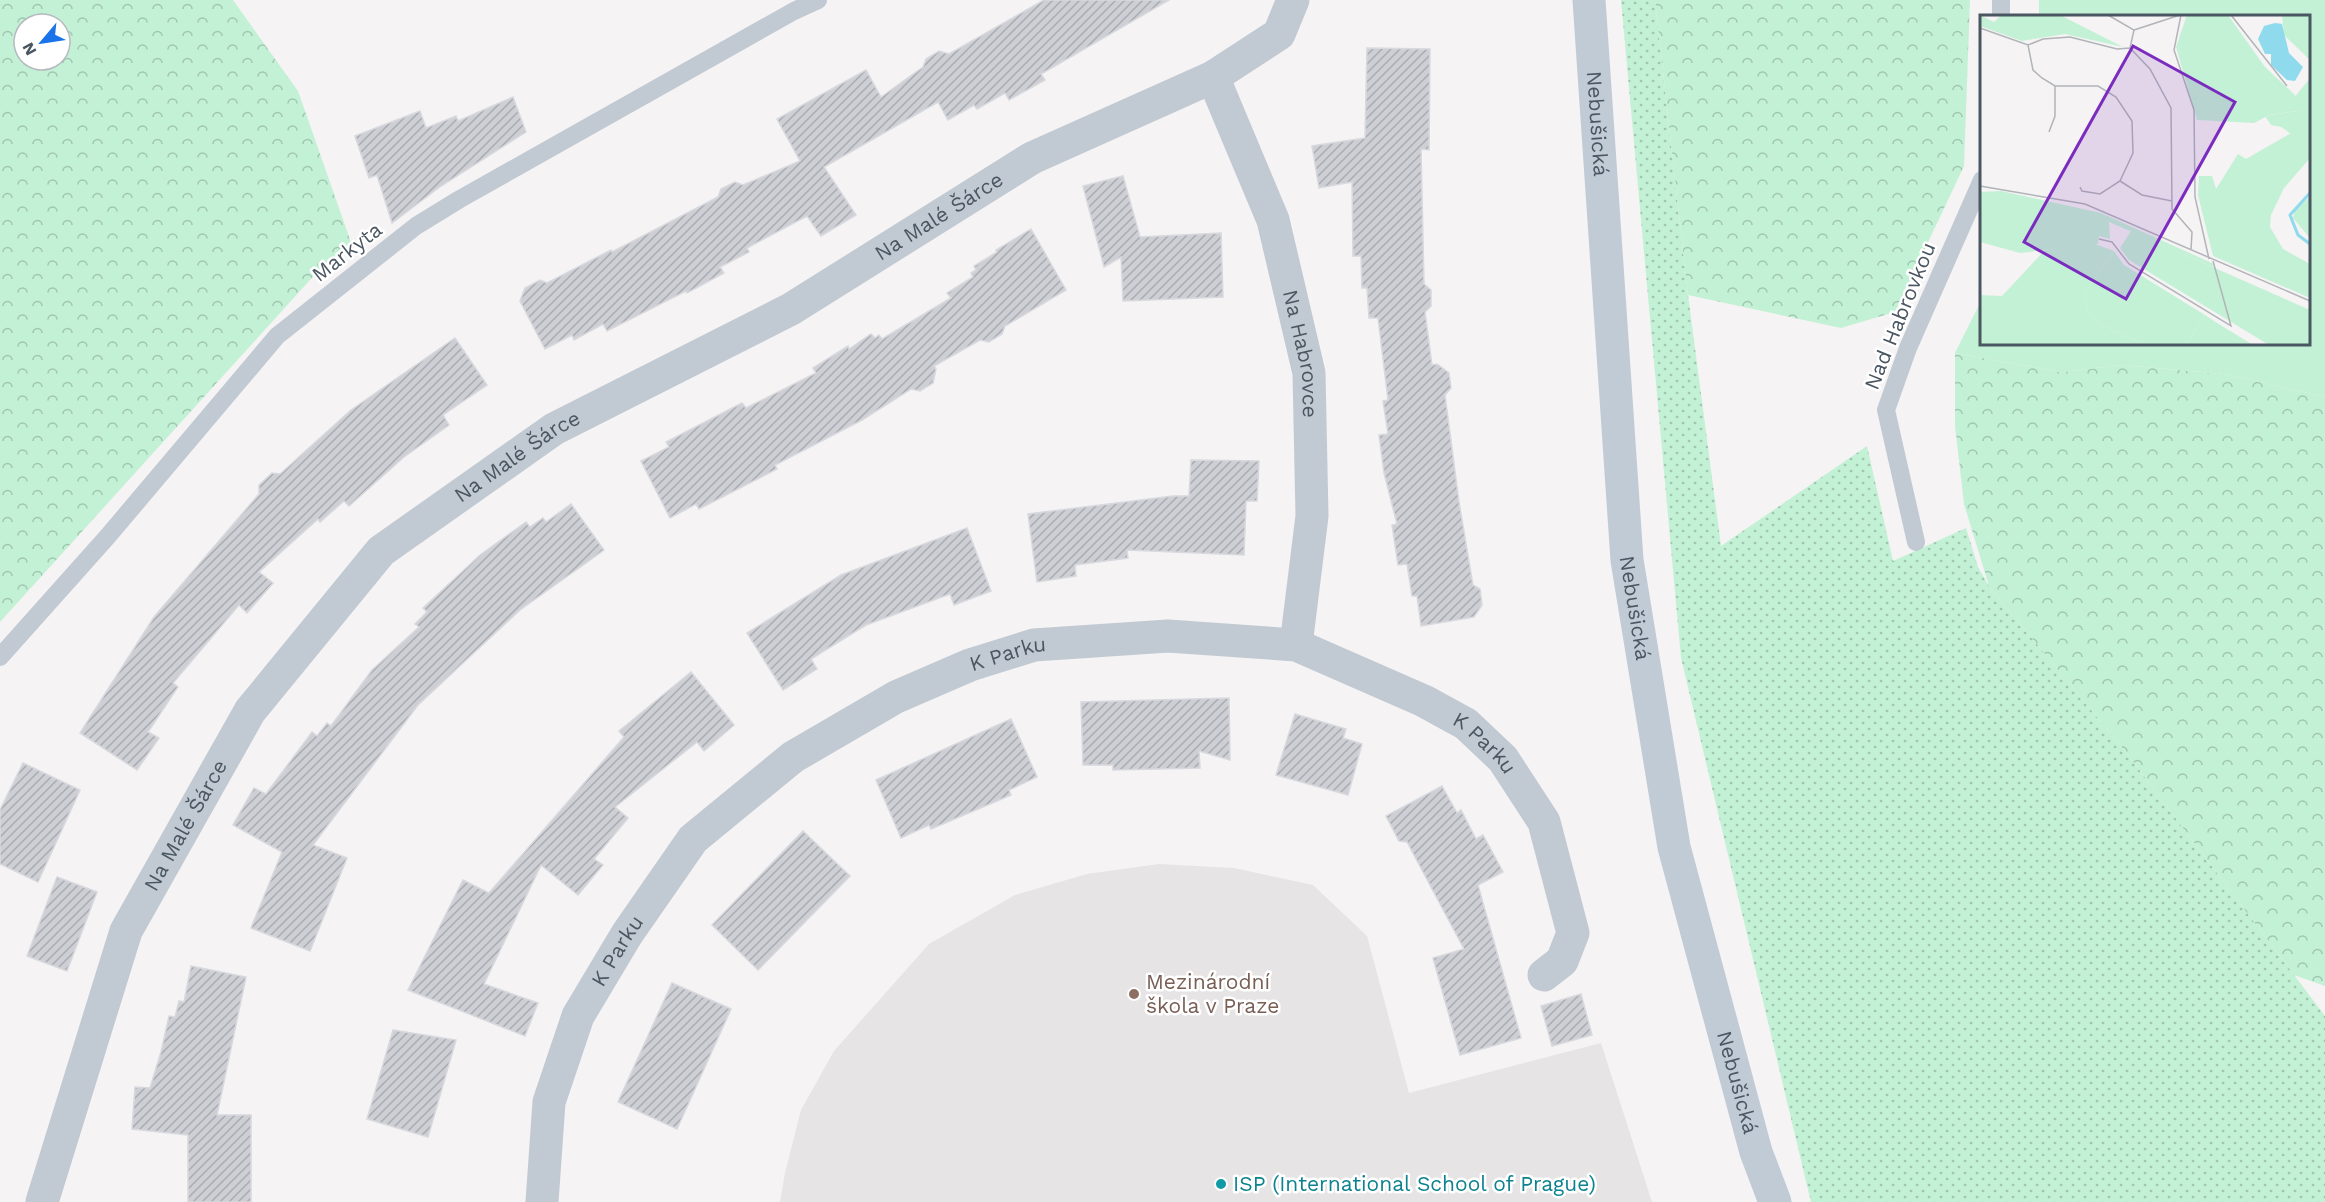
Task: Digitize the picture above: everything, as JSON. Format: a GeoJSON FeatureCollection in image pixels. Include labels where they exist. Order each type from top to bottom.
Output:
{"type":"FeatureCollection","features":[{"type":"Feature","properties":{"kind":"street","name":"Na Malé Šárce"},"geometry":{"type":"LineString","coordinates":[[42,1202],[126,931],[250,711],[381,551],[554,429],[791,309],[1032,158],[1213,77],[1279,34],[1293,0]]}},
{"type":"Feature","properties":{"kind":"street","name":"Nebušická"},"geometry":{"type":"LineString","coordinates":[[1589,0],[1627,560],[1674,847],[1756,1152],[1775,1202]]}},
{"type":"Feature","properties":{"kind":"street","name":"Na Habrovce"},"geometry":{"type":"LineString","coordinates":[[1213,77],[1273,220],[1308,373],[1312,516],[1296,645]]}},
{"type":"Feature","properties":{"kind":"street","name":"K Parku"},"geometry":{"type":"LineString","coordinates":[[542,1202],[549,1102],[578,1016],[627,934],[693,839],[793,757],[896,697],[970,665],[1034,645],[1168,636],[1296,645],[1424,701],[1466,724],[1503,759],[1544,822],[1573,933],[1563,961],[1544,975]]}},
{"type":"Feature","properties":{"kind":"lane","name":"Markyta"},"geometry":{"type":"LineString","coordinates":[[0,657],[108,536],[277,336],[416,226],[794,11],[818,0]]}},
{"type":"Feature","properties":{"kind":"lane","name":"Nad Habrovkou"},"geometry":{"type":"LineString","coordinates":[[1916,542],[1886,410],[1908,348],[1980,185]]}},
{"type":"Feature","properties":{"kind":"shaded area","name":"Mezinárodní škola v Praze"},"geometry":{"type":"Polygon","coordinates":[[[1159,864],[1234,868],[1313,885],[1367,936],[1409,1093],[1601,1043],[1652,1202],[780,1202],[801,1110],[834,1051],[929,944],[1015,895],[1087,874],[1159,864]]]}},
{"type":"Feature","properties":{"kind":"green space"},"geometry":{"type":"Polygon","coordinates":[[[0,0],[233,0],[298,91],[354,251],[329,259],[0,622],[0,0]]]}},
{"type":"Feature","properties":{"kind":"green space"},"geometry":{"type":"Polygon","coordinates":[[[1621,0],[1655,0],[1688,295],[1721,546],[1867,446],[1893,561],[1966,528],[1978,567],[1989,586],[2125,751],[2325,1016],[2325,1202],[1811,1202],[1681,658],[1621,0]]]}},
{"type":"Feature","properties":{"kind":"green space"},"geometry":{"type":"Polygon","coordinates":[[[1655,0],[1970,0],[1964,166],[1895,312],[1841,328],[1688,295],[1655,0]]]}},
{"type":"Feature","properties":{"kind":"green space"},"geometry":{"type":"Polygon","coordinates":[[[2039,0],[2325,0],[2325,397],[2224,374],[2123,365],[2061,372],[1955,353],[1980,303],[1980,345],[2310,345],[2310,15],[2039,15],[2039,0]]]}},
{"type":"Feature","properties":{"kind":"green space"},"geometry":{"type":"Polygon","coordinates":[[[1955,353],[2061,372],[2123,365],[2224,374],[2325,397],[2325,986],[2294,975],[2125,751],[1989,586],[1964,504],[1955,426],[1955,353]]]}},
{"type":"Feature","properties":{"kind":"building"},"geometry":{"type":"Polygon","coordinates":[[[1044,0],[1169,0],[1041,74],[1045,80],[1009,100],[1005,93],[977,109],[974,105],[948,120],[938,102],[824,167],[856,215],[821,236],[807,216],[747,248],[749,252],[720,267],[724,273],[687,293],[686,291],[607,331],[603,324],[574,340],[572,335],[545,349],[520,301],[525,288],[540,280],[547,283],[611,250],[612,252],[718,197],[721,189],[735,182],[743,185],[800,161],[777,119],[866,70],[881,97],[923,67],[926,59],[939,51],[949,54],[1044,0]]]}},
{"type":"Feature","properties":{"kind":"building"},"geometry":{"type":"Polygon","coordinates":[[[1367,48],[1430,49],[1429,150],[1421,149],[1424,284],[1431,290],[1431,306],[1425,312],[1432,365],[1437,364],[1449,373],[1451,388],[1445,395],[1459,502],[1473,585],[1480,589],[1482,605],[1474,617],[1421,626],[1417,596],[1412,596],[1407,564],[1398,565],[1392,525],[1397,524],[1384,473],[1379,435],[1388,434],[1383,401],[1388,400],[1378,318],[1369,318],[1367,288],[1362,288],[1361,256],[1353,256],[1352,182],[1319,188],[1312,146],[1365,138],[1367,48]]]}},
{"type":"Feature","properties":{"kind":"building"},"geometry":{"type":"Polygon","coordinates":[[[513,97],[526,132],[441,186],[392,223],[377,175],[369,178],[355,136],[420,111],[426,128],[456,116],[458,121],[513,97]]]}},
{"type":"Feature","properties":{"kind":"building"},"geometry":{"type":"Polygon","coordinates":[[[1123,176],[1140,237],[1221,233],[1223,297],[1123,301],[1121,257],[1104,267],[1083,186],[1123,176]]]}},
{"type":"Feature","properties":{"kind":"building"},"geometry":{"type":"Polygon","coordinates":[[[1031,229],[1066,290],[1005,326],[1002,334],[989,342],[980,340],[934,366],[936,369],[933,383],[920,391],[911,389],[862,420],[775,465],[777,469],[699,509],[696,504],[670,518],[641,461],[669,447],[666,442],[742,403],[746,408],[816,373],[813,368],[848,346],[849,349],[871,334],[875,338],[879,335],[882,339],[951,298],[947,293],[973,277],[971,273],[976,270],[974,266],[1031,229]]]}},
{"type":"Feature","properties":{"kind":"building"},"geometry":{"type":"Polygon","coordinates":[[[455,338],[487,385],[443,415],[449,425],[404,457],[349,506],[344,501],[320,522],[318,519],[259,572],[273,583],[247,613],[239,605],[173,683],[178,687],[148,732],[159,738],[137,770],[80,733],[154,617],[259,494],[259,485],[272,473],[280,474],[351,410],[455,338]]]}},
{"type":"Feature","properties":{"kind":"building"},"geometry":{"type":"Polygon","coordinates":[[[1191,460],[1259,461],[1257,501],[1246,501],[1244,555],[1127,550],[1128,558],[1075,565],[1076,576],[1037,582],[1028,514],[1189,496],[1191,460]]]}},
{"type":"Feature","properties":{"kind":"building"},"geometry":{"type":"Polygon","coordinates":[[[571,504],[604,550],[520,610],[418,705],[313,845],[347,858],[310,951],[251,928],[282,852],[233,825],[254,788],[266,794],[312,732],[317,736],[327,723],[331,726],[372,670],[419,627],[415,624],[427,612],[423,608],[480,555],[526,522],[530,527],[543,518],[546,522],[571,504]]]}},
{"type":"Feature","properties":{"kind":"building"},"geometry":{"type":"Polygon","coordinates":[[[967,528],[991,591],[954,605],[950,594],[866,625],[811,659],[817,669],[783,690],[747,633],[841,575],[967,528]]]}},
{"type":"Feature","properties":{"kind":"building"},"geometry":{"type":"Polygon","coordinates":[[[691,672],[734,725],[704,751],[697,742],[615,807],[628,818],[594,859],[603,865],[578,895],[541,865],[484,984],[538,1003],[525,1036],[408,990],[463,880],[489,893],[624,737],[619,731],[691,672]]]}},
{"type":"Feature","properties":{"kind":"building"},"geometry":{"type":"Polygon","coordinates":[[[1229,698],[1230,760],[1199,751],[1200,768],[1113,770],[1113,765],[1083,765],[1081,702],[1229,698]]]}},
{"type":"Feature","properties":{"kind":"building"},"geometry":{"type":"Polygon","coordinates":[[[1295,714],[1346,729],[1343,738],[1362,744],[1348,795],[1276,775],[1295,714]]]}},
{"type":"Feature","properties":{"kind":"building"},"geometry":{"type":"Polygon","coordinates":[[[1011,719],[1037,777],[1009,790],[1011,795],[931,829],[929,825],[901,838],[876,780],[1011,719]]]}},
{"type":"Feature","properties":{"kind":"building"},"geometry":{"type":"Polygon","coordinates":[[[23,763],[80,790],[38,882],[0,864],[0,810],[23,763]]]}},
{"type":"Feature","properties":{"kind":"building"},"geometry":{"type":"Polygon","coordinates":[[[1442,786],[1457,813],[1461,810],[1476,839],[1483,835],[1503,872],[1478,885],[1521,1038],[1460,1055],[1433,958],[1464,949],[1407,842],[1399,841],[1386,816],[1442,786]]]}},
{"type":"Feature","properties":{"kind":"building"},"geometry":{"type":"Polygon","coordinates":[[[803,831],[850,876],[758,970],[712,925],[803,831]]]}},
{"type":"Feature","properties":{"kind":"building"},"geometry":{"type":"Polygon","coordinates":[[[57,877],[97,892],[67,971],[27,956],[57,877]]]}},
{"type":"Feature","properties":{"kind":"building"},"geometry":{"type":"Polygon","coordinates":[[[191,966],[246,977],[217,1115],[251,1115],[251,1202],[188,1202],[188,1135],[132,1129],[135,1087],[150,1088],[169,1016],[175,1017],[179,1001],[184,1002],[191,966]]]}},
{"type":"Feature","properties":{"kind":"building"},"geometry":{"type":"Polygon","coordinates":[[[672,983],[731,1009],[677,1129],[618,1102],[672,983]]]}},
{"type":"Feature","properties":{"kind":"building"},"geometry":{"type":"Polygon","coordinates":[[[1581,994],[1592,1035],[1552,1046],[1541,1006],[1581,994]]]}},
{"type":"Feature","properties":{"kind":"building"},"geometry":{"type":"Polygon","coordinates":[[[393,1030],[456,1040],[428,1137],[367,1119],[393,1030]]]}},
{"type":"Feature","properties":{"kind":"place","name":"Mezinárodní škola v Praze"},"geometry":{"type":"Point","coordinates":[1134,994]}},
{"type":"Feature","properties":{"kind":"place","name":"ISP (International School of Prague)"},"geometry":{"type":"Point","coordinates":[1221,1184]}}]}
